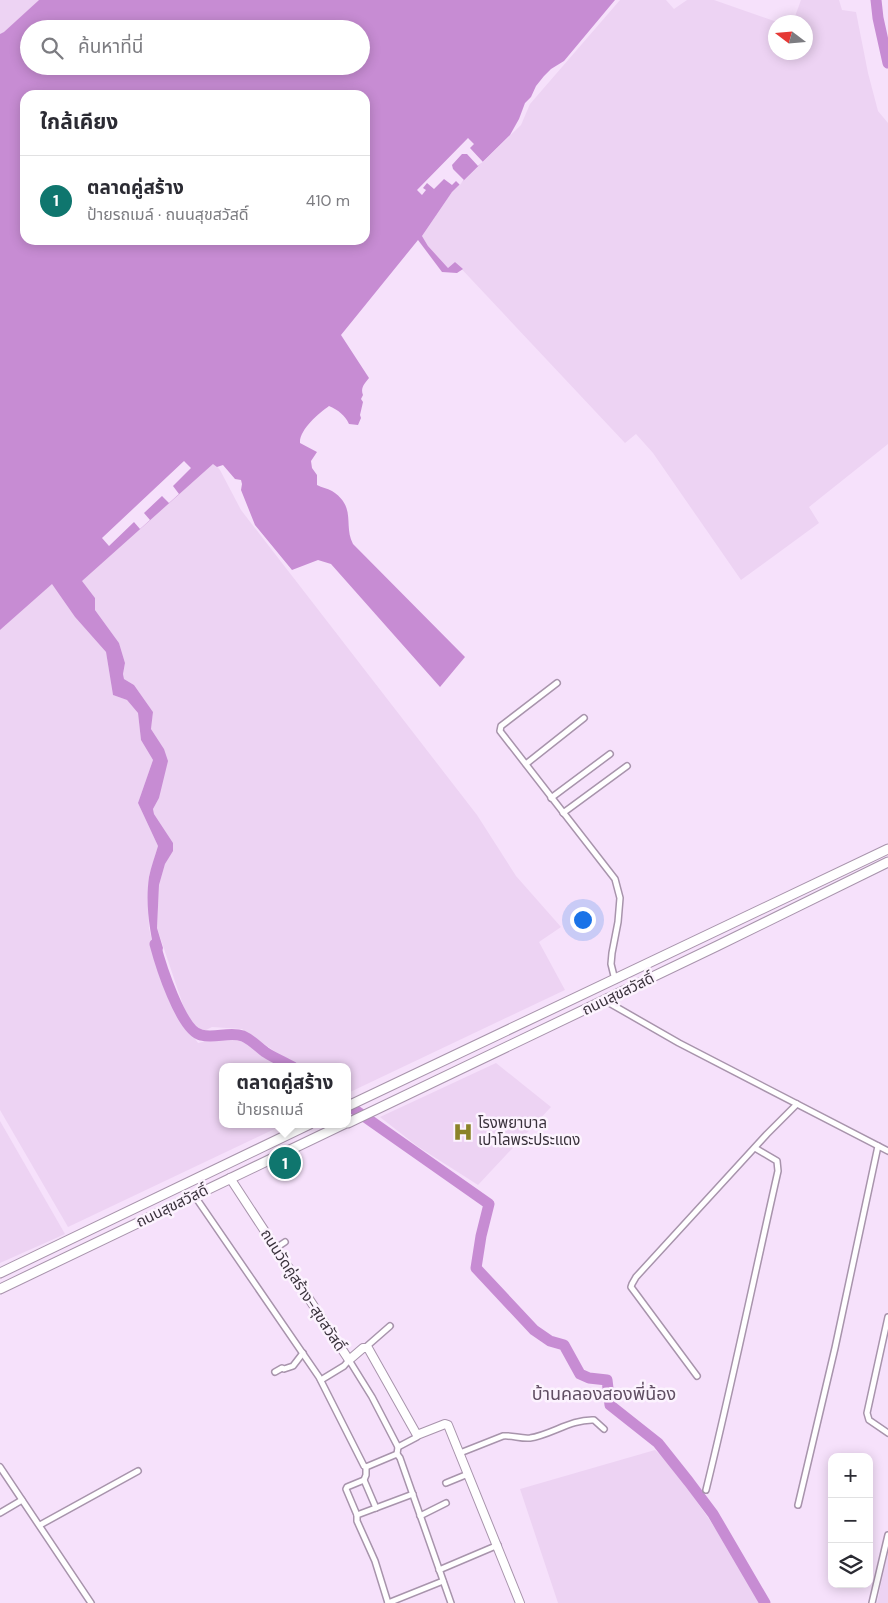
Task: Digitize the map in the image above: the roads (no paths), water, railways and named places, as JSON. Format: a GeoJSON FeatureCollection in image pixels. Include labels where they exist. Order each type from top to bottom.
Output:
{"type":"FeatureCollection","features":[{"type":"Feature","properties":{"kind":"main road","name":"ถนนสุขสวัสดิ์"},"geometry":{"type":"LineString","coordinates":[[351,1105],[888,849]]}},
{"type":"Feature","properties":{"kind":"main road","name":"ถนนสุขสวัสดิ์"},"geometry":{"type":"LineString","coordinates":[[351,1122],[888,862]]}},
{"type":"Feature","properties":{"kind":"main road","name":"ถนนสุขสวัสดิ์"},"geometry":{"type":"LineString","coordinates":[[0,1272],[302,1128]]}},
{"type":"Feature","properties":{"kind":"main road","name":"ถนนสุขสวัสดิ์"},"geometry":{"type":"LineString","coordinates":[[0,1289],[337,1128]]}},
{"type":"Feature","properties":{"kind":"street"},"geometry":{"type":"LineString","coordinates":[[557,683],[501,726],[500,731],[615,879],[619,890],[619,909],[611,964],[615,980]]}},
{"type":"Feature","properties":{"kind":"street"},"geometry":{"type":"LineString","coordinates":[[526,764],[584,718]]}},
{"type":"Feature","properties":{"kind":"street"},"geometry":{"type":"LineString","coordinates":[[551,798],[610,754]]}},
{"type":"Feature","properties":{"kind":"street"},"geometry":{"type":"LineString","coordinates":[[563,813],[627,766]]}},
{"type":"Feature","properties":{"kind":"street"},"geometry":{"type":"LineString","coordinates":[[604,1000],[678,1043],[888,1151]]}},
{"type":"Feature","properties":{"kind":"street"},"geometry":{"type":"LineString","coordinates":[[698,1376],[631,1287],[633,1280],[797,1104]]}},
{"type":"Feature","properties":{"kind":"street"},"geometry":{"type":"LineString","coordinates":[[798,1505],[835,1348],[878,1146]]}},
{"type":"Feature","properties":{"kind":"street"},"geometry":{"type":"LineString","coordinates":[[706,1490],[728,1402],[778,1171],[777,1161],[755,1148]]}},
{"type":"Feature","properties":{"kind":"street","name":"ถนนวัดคู่สร้าง-สุขสวัสดิ์"},"geometry":{"type":"LineString","coordinates":[[230,1178],[350,1360],[366,1347],[368,1348],[417,1435]]}},
{"type":"Feature","properties":{"kind":"street"},"geometry":{"type":"LineString","coordinates":[[194,1195],[321,1380],[366,1468],[364,1480],[376,1508]]}},
{"type":"Feature","properties":{"kind":"street"},"geometry":{"type":"LineString","coordinates":[[276,1248],[285,1242]]}},
{"type":"Feature","properties":{"kind":"street"},"geometry":{"type":"LineString","coordinates":[[888,1317],[867,1413],[869,1420],[888,1433]]}},
{"type":"Feature","properties":{"kind":"street"},"geometry":{"type":"LineString","coordinates":[[366,1347],[390,1326]]}},
{"type":"Feature","properties":{"kind":"street"},"geometry":{"type":"LineString","coordinates":[[275,1372],[282,1368],[293,1366],[303,1353]]}},
{"type":"Feature","properties":{"kind":"street"},"geometry":{"type":"LineString","coordinates":[[321,1380],[344,1366],[350,1360],[372,1397],[398,1451],[451,1603]]}},
{"type":"Feature","properties":{"kind":"street"},"geometry":{"type":"LineString","coordinates":[[460,1453],[503,1436],[528,1438],[582,1421],[594,1420],[604,1429]]}},
{"type":"Feature","properties":{"kind":"street"},"geometry":{"type":"LineString","coordinates":[[366,1468],[398,1451],[417,1437],[417,1435],[448,1424],[520,1603]]}},
{"type":"Feature","properties":{"kind":"street"},"geometry":{"type":"LineString","coordinates":[[0,1467],[90,1603]]}},
{"type":"Feature","properties":{"kind":"street"},"geometry":{"type":"LineString","coordinates":[[40,1525],[138,1472]]}},
{"type":"Feature","properties":{"kind":"street"},"geometry":{"type":"LineString","coordinates":[[446,1483],[468,1474]]}},
{"type":"Feature","properties":{"kind":"street"},"geometry":{"type":"LineString","coordinates":[[364,1480],[346,1489],[357,1515],[356,1521],[375,1562],[388,1603],[443,1582]]}},
{"type":"Feature","properties":{"kind":"street"},"geometry":{"type":"LineString","coordinates":[[357,1515],[413,1494]]}},
{"type":"Feature","properties":{"kind":"street"},"geometry":{"type":"LineString","coordinates":[[0,1513],[22,1500]]}},
{"type":"Feature","properties":{"kind":"street"},"geometry":{"type":"LineString","coordinates":[[420,1516],[446,1503]]}},
{"type":"Feature","properties":{"kind":"street"},"geometry":{"type":"LineString","coordinates":[[872,1603],[888,1535]]}},
{"type":"Feature","properties":{"kind":"street"},"geometry":{"type":"LineString","coordinates":[[439,1570],[498,1546]]}},
{"type":"Feature","properties":{"kind":"waterway"},"geometry":{"type":"LineString","coordinates":[[876,0],[888,63]]}},
{"type":"Feature","properties":{"kind":"waterway"},"geometry":{"type":"LineString","coordinates":[[155,944],[172,995],[186,1022],[193,1031],[206,1036],[232,1034],[243,1036],[268,1054],[285,1063]]}},
{"type":"Feature","properties":{"kind":"waterway"},"geometry":{"type":"LineString","coordinates":[[351,1107],[489,1204],[476,1268],[534,1330],[550,1341],[564,1345],[580,1374],[589,1378],[607,1380],[610,1405],[658,1443],[689,1482],[713,1514],[765,1603]]}},
{"type":"Feature","properties":{"kind":"place","name":"โรงพยาบาล เปาโลพระประแดง"},"geometry":{"type":"Point","coordinates":[463,1132]}},
{"type":"Feature","properties":{"kind":"place","name":"ตลาดคู่สร้าง"},"geometry":{"type":"Point","coordinates":[285,1163]}},
{"type":"Feature","properties":{"kind":"district","name":"บ้านคลองสองพี่น้อง"},"geometry":{"type":"Point","coordinates":[604,1394]}}]}
